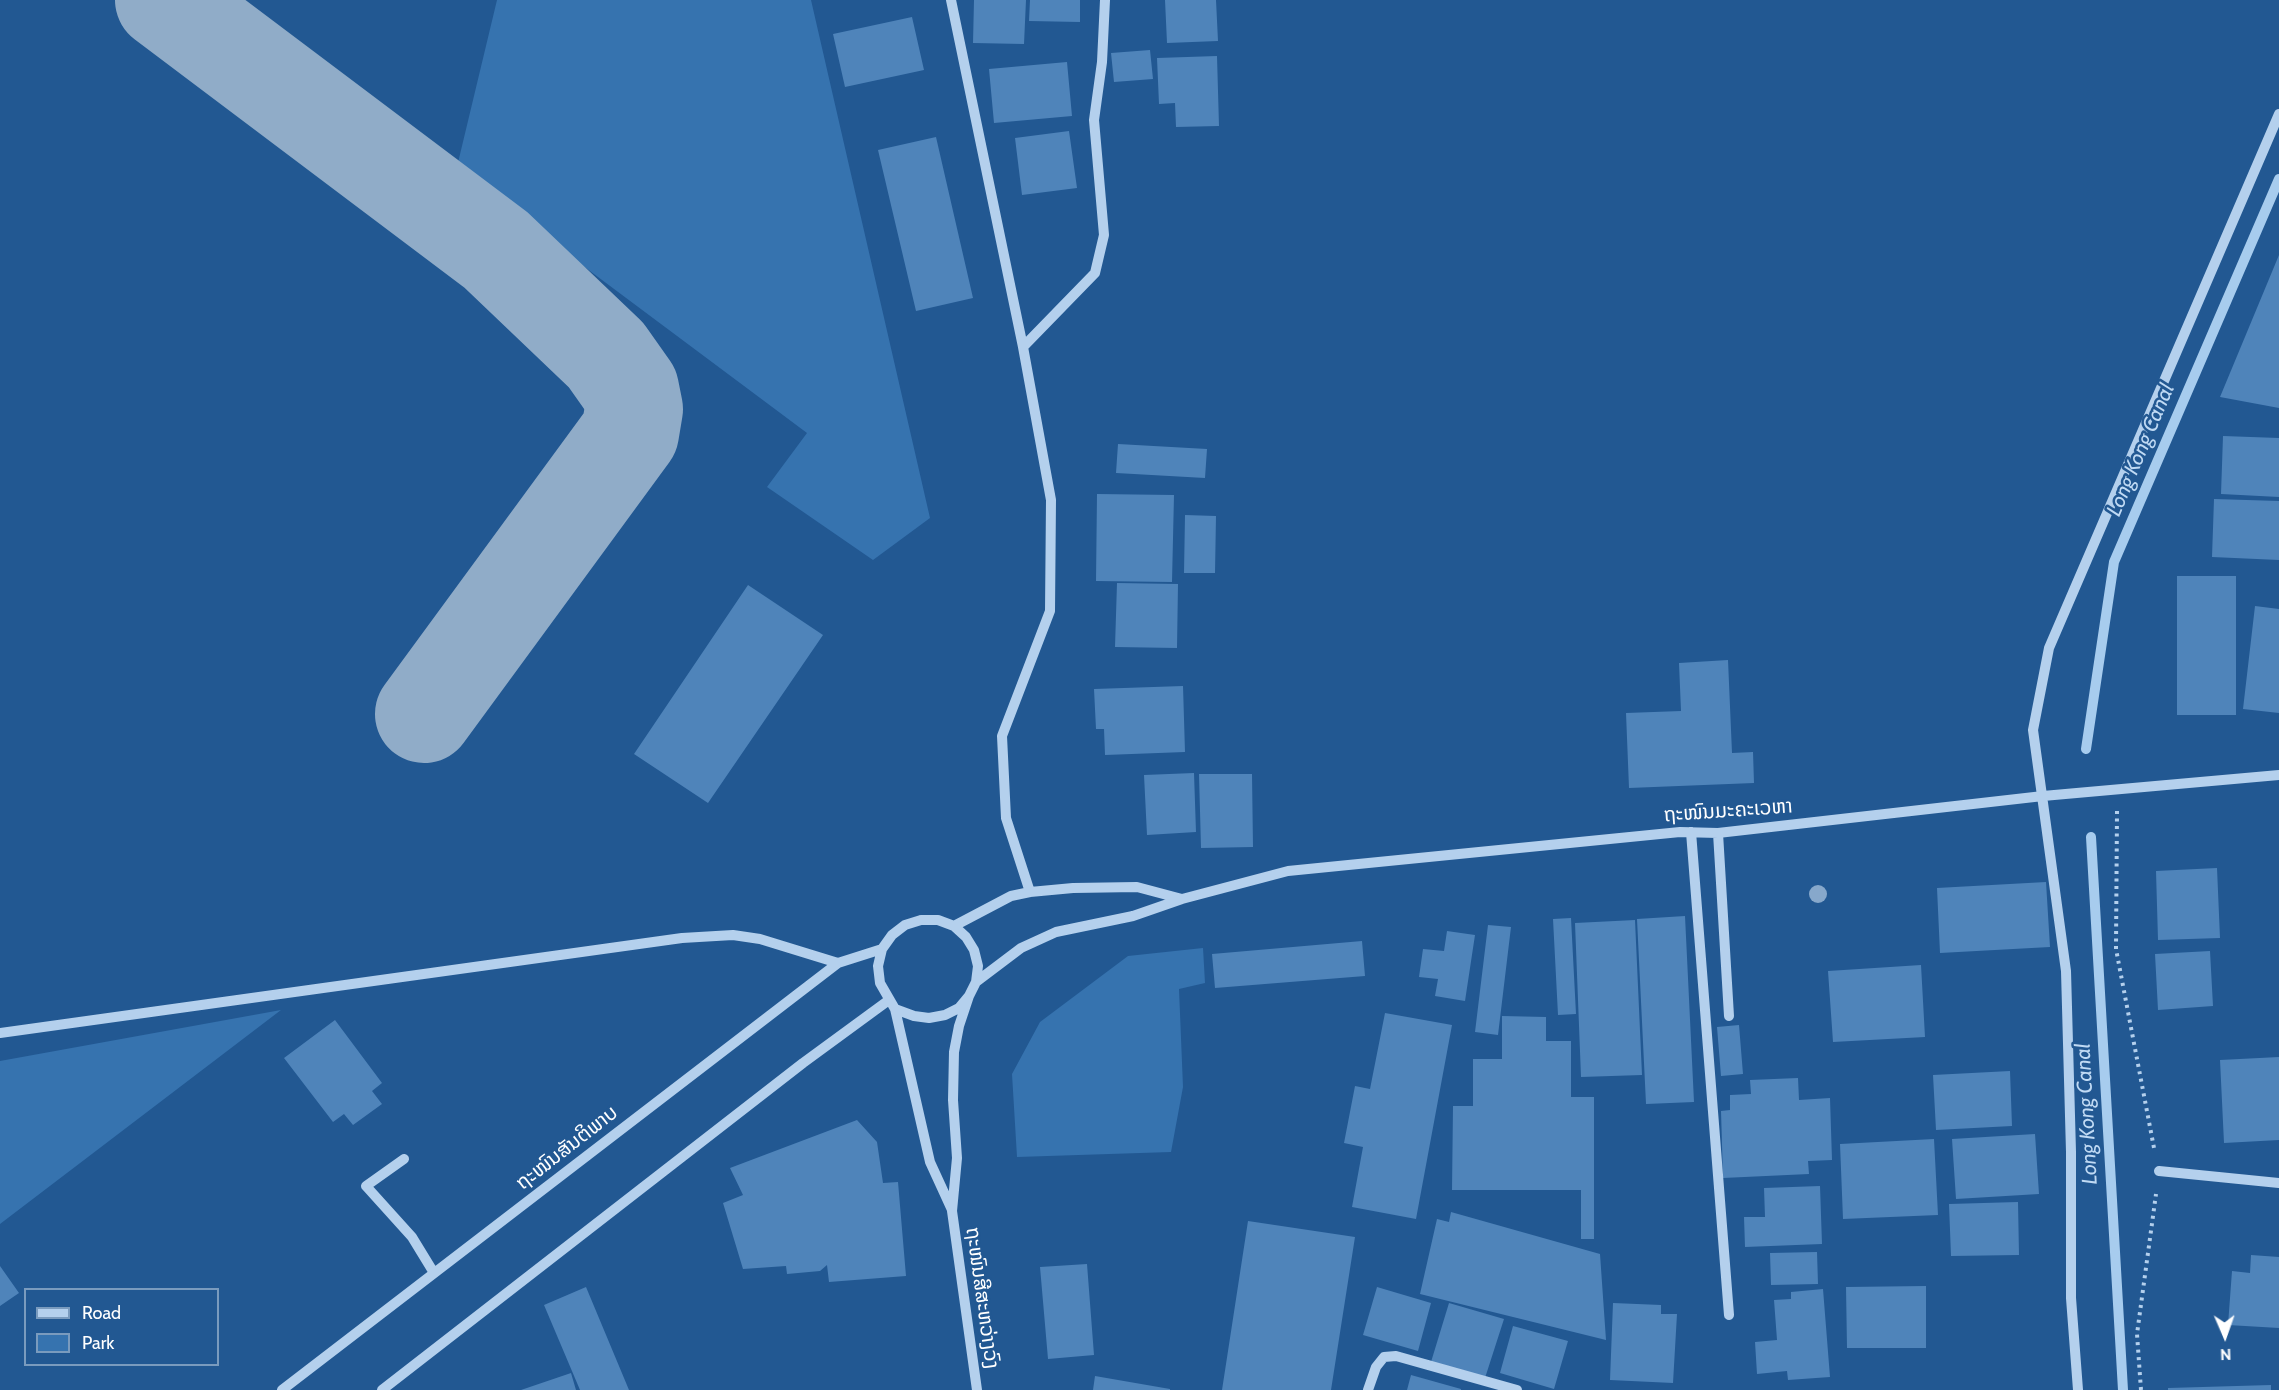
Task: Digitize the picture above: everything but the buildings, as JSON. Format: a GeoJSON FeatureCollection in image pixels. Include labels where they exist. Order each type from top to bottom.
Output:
{"type":"FeatureCollection","features":[{"type":"Feature","properties":{"kind":"street"},"geometry":{"type":"LineString","coordinates":[[951,0],[1023,347],[1051,500],[1050,610],[1002,736],[1006,818],[1030,892]]}},
{"type":"Feature","properties":{"kind":"street"},"geometry":{"type":"LineString","coordinates":[[1023,347],[1095,273],[1102,244],[1104,235],[1094,120],[1102,62],[1105,0]]}},
{"type":"Feature","properties":{"kind":"street"},"geometry":{"type":"LineString","coordinates":[[2078,1390],[2071,1298],[2072,1152],[2066,971],[2033,730],[2049,648],[2279,114]]}},
{"type":"Feature","properties":{"kind":"street","name":"ຖະໜົນມະຄະເວຫາ"},"geometry":{"type":"LineString","coordinates":[[976,982],[1021,948],[1056,932],[1133,916],[1182,899],[1288,871],[1691,832],[1718,833],[2043,796],[2279,775]]}},
{"type":"Feature","properties":{"kind":"street"},"geometry":{"type":"LineString","coordinates":[[1691,832],[1729,1315]]}},
{"type":"Feature","properties":{"kind":"street"},"geometry":{"type":"LineString","coordinates":[[1718,833],[1729,1016]]}},
{"type":"Feature","properties":{"kind":"street"},"geometry":{"type":"LineString","coordinates":[[954,926],[1011,896],[1030,892],[1072,888],[1137,887],[1182,899]]}},
{"type":"Feature","properties":{"kind":"street"},"geometry":{"type":"LineString","coordinates":[[921,920],[938,920],[954,926],[966,937],[974,950],[978,966],[976,982],[959,1026],[954,1052],[953,1100],[957,1158],[952,1211],[930,1162],[892,1005],[880,983],[878,966],[882,949],[891,935],[904,925],[921,920]]}},
{"type":"Feature","properties":{"kind":"street"},"geometry":{"type":"LineString","coordinates":[[0,1033],[682,938],[733,935],[760,939],[838,963]]}},
{"type":"Feature","properties":{"kind":"street","name":"ຖະໜົນສັນຕິພາບ"},"geometry":{"type":"LineString","coordinates":[[282,1390],[838,963],[882,949]]}},
{"type":"Feature","properties":{"kind":"street"},"geometry":{"type":"LineString","coordinates":[[892,1005],[914,1016],[929,1018],[945,1015],[959,1008],[969,996]]}},
{"type":"Feature","properties":{"kind":"street"},"geometry":{"type":"LineString","coordinates":[[382,1390],[803,1063],[892,1005]]}},
{"type":"Feature","properties":{"kind":"street"},"geometry":{"type":"LineString","coordinates":[[404,1159],[366,1186],[412,1237],[434,1273]]}},
{"type":"Feature","properties":{"kind":"street"},"geometry":{"type":"LineString","coordinates":[[2159,1172],[2279,1183]]}},
{"type":"Feature","properties":{"kind":"street","name":"ຖະໜົນສີສະຫວ່າງວົງ"},"geometry":{"type":"LineString","coordinates":[[952,1211],[976,1390]]}},
{"type":"Feature","properties":{"kind":"street"},"geometry":{"type":"LineString","coordinates":[[1368,1390],[1376,1367],[1384,1357],[1396,1356],[1517,1390]]}},
{"type":"Feature","properties":{"kind":"path"},"geometry":{"type":"LineString","coordinates":[[2117,789],[2116,949],[2159,1172],[2137,1335],[2141,1390]]}},
{"type":"Feature","properties":{"kind":"green space"},"geometry":{"type":"Polygon","coordinates":[[[497,0],[811,0],[930,518],[873,560],[767,487],[807,433],[456,171],[497,0]]]}},
{"type":"Feature","properties":{"kind":"green space"},"geometry":{"type":"Polygon","coordinates":[[[1203,948],[1205,983],[1179,989],[1183,1087],[1171,1152],[1017,1157],[1012,1074],[1040,1022],[1128,956],[1203,948]]]}},
{"type":"Feature","properties":{"kind":"green space"},"geometry":{"type":"Polygon","coordinates":[[[281,1010],[0,1224],[0,1061],[281,1010]]]}},
{"type":"Feature","properties":{"kind":"waterway","name":"Long Kong Canal"},"geometry":{"type":"LineString","coordinates":[[2086,749],[2114,562],[2279,179]]}},
{"type":"Feature","properties":{"kind":"waterway","name":"Long Kong Canal"},"geometry":{"type":"LineString","coordinates":[[2091,837],[2123,1390]]}},
{"type":"Feature","properties":{"kind":"taxiway"},"geometry":{"type":"LineString","coordinates":[[164,0],[496,250],[606,355],[630,389],[634,409],[630,433],[424,714]]}}]}
